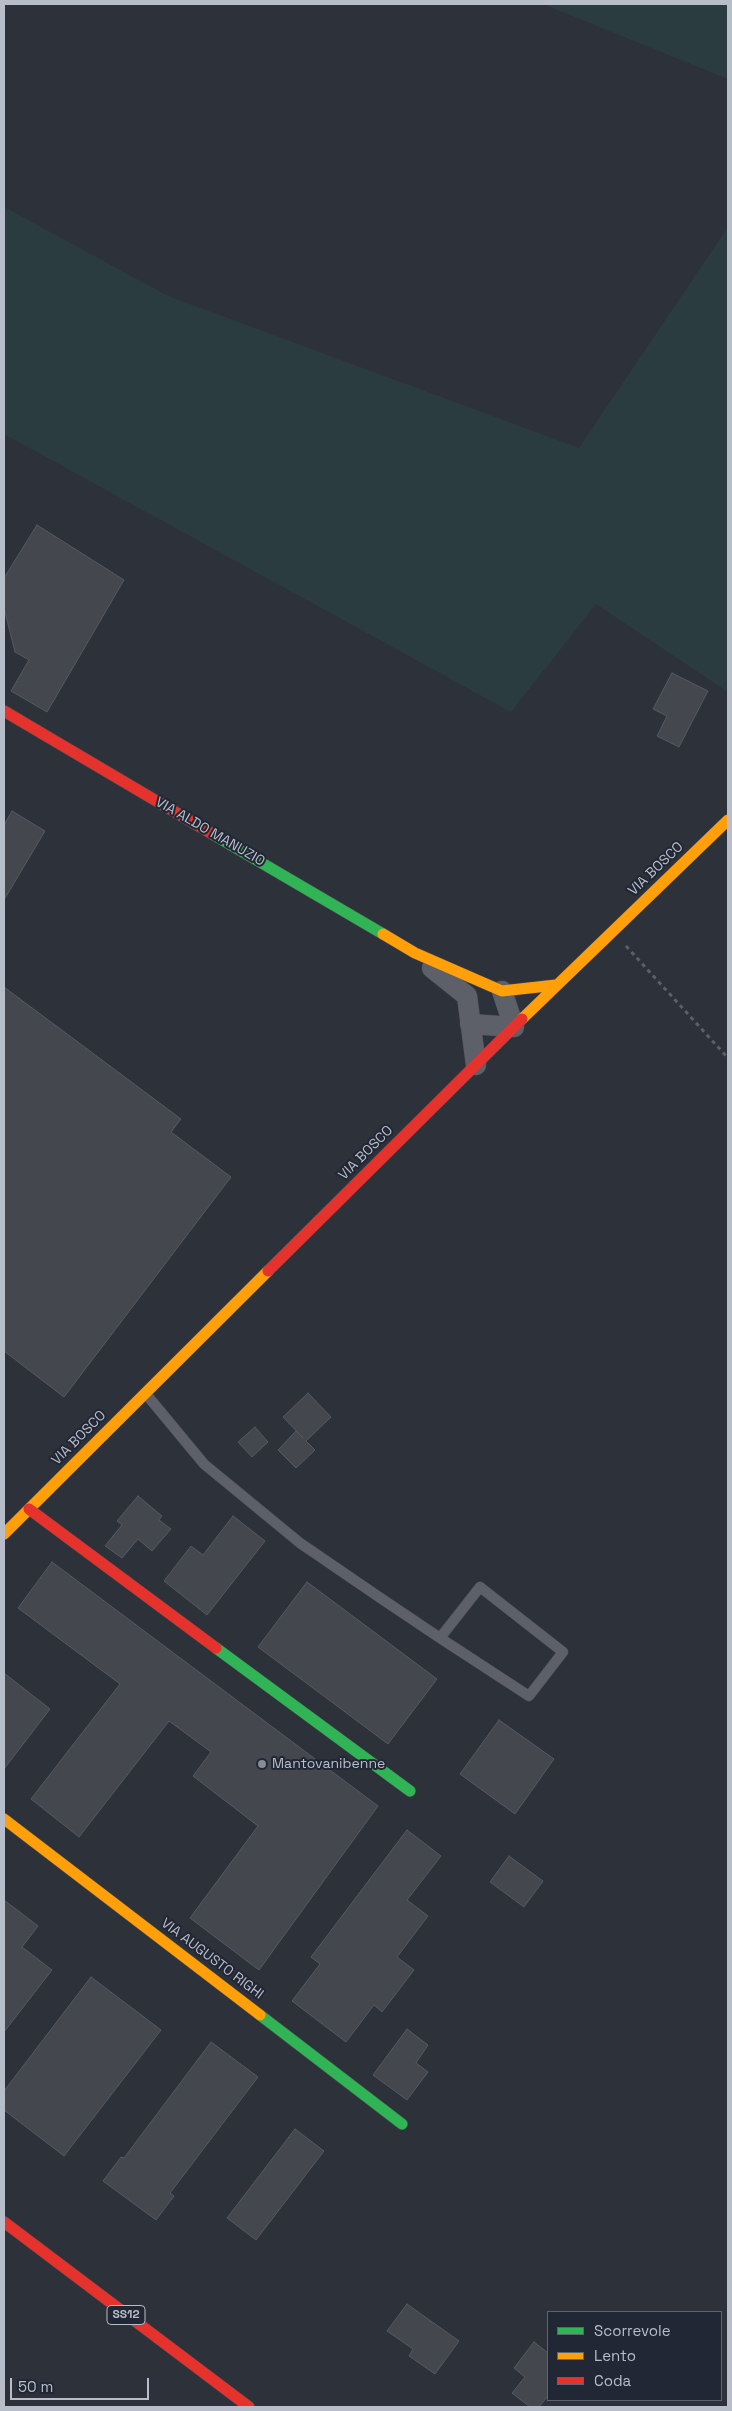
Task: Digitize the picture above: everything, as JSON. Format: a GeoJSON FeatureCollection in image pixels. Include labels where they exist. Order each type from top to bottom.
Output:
{"type":"FeatureCollection","features":[{"type":"Feature","properties":{"kind":"street","name":"VIA ALDO MANUZIO"},"geometry":{"type":"LineString","coordinates":[[4,712],[415,953],[502,991],[556,985]]}},
{"type":"Feature","properties":{"kind":"street","name":"VIA BOSCO"},"geometry":{"type":"LineString","coordinates":[[410,1791],[13,1519],[146,1393],[556,985],[728,820]]}},
{"type":"Feature","properties":{"kind":"street","name":"VIA ALDO MANUZIO"},"geometry":{"type":"LineString","coordinates":[[415,953],[467,996],[476,1065]]}},
{"type":"Feature","properties":{"kind":"street"},"geometry":{"type":"LineString","coordinates":[[470,1024],[514,1027],[502,991]]}},
{"type":"Feature","properties":{"kind":"street","name":"VIA AUGUSTO RIGHI"},"geometry":{"type":"LineString","coordinates":[[4,1819],[402,2124]]}},
{"type":"Feature","properties":{"kind":"street","name":"SS12"},"geometry":{"type":"LineString","coordinates":[[4,2222],[249,2407]]}},
{"type":"Feature","properties":{"kind":"lane"},"geometry":{"type":"LineString","coordinates":[[146,1393],[204,1464],[300,1543],[440,1638],[529,1696],[563,1652],[480,1587],[440,1638]]}},
{"type":"Feature","properties":{"kind":"path"},"geometry":{"type":"LineString","coordinates":[[613,931],[728,1058]]}},
{"type":"Feature","properties":{"kind":"shaded area"},"geometry":{"type":"Polygon","coordinates":[[[543,4],[728,4],[728,79],[543,4]]]}},
{"type":"Feature","properties":{"kind":"shaded area"},"geometry":{"type":"Polygon","coordinates":[[[4,207],[168,296],[579,448],[728,227],[728,692],[596,604],[511,712],[4,434],[4,207]]]}},
{"type":"Feature","properties":{"kind":"building"},"geometry":{"type":"Polygon","coordinates":[[[37,525],[124,580],[47,712],[11,691],[29,660],[15,652],[4,608],[4,578],[37,525]]]}},
{"type":"Feature","properties":{"kind":"building"},"geometry":{"type":"Polygon","coordinates":[[[672,673],[708,691],[679,747],[657,736],[667,716],[653,709],[672,673]]]}},
{"type":"Feature","properties":{"kind":"building"},"geometry":{"type":"Polygon","coordinates":[[[12,811],[45,831],[4,900],[4,825],[12,811]]]}},
{"type":"Feature","properties":{"kind":"building"},"geometry":{"type":"Polygon","coordinates":[[[4,987],[181,1119],[171,1132],[231,1177],[64,1397],[4,1351],[4,987]]]}},
{"type":"Feature","properties":{"kind":"building"},"geometry":{"type":"Polygon","coordinates":[[[308,1393],[331,1417],[306,1441],[315,1450],[296,1468],[278,1450],[296,1431],[303,1438],[283,1417],[308,1393]]]}},
{"type":"Feature","properties":{"kind":"building"},"geometry":{"type":"Polygon","coordinates":[[[255,1427],[268,1442],[252,1457],[238,1442],[255,1427]]]}},
{"type":"Feature","properties":{"kind":"building"},"geometry":{"type":"Polygon","coordinates":[[[138,1496],[162,1516],[159,1520],[171,1529],[152,1551],[138,1539],[122,1558],[105,1546],[122,1525],[117,1521],[138,1496]]]}},
{"type":"Feature","properties":{"kind":"building"},"geometry":{"type":"Polygon","coordinates":[[[233,1516],[265,1541],[207,1615],[164,1581],[191,1546],[203,1555],[233,1516]]]}},
{"type":"Feature","properties":{"kind":"building","name":"Mantovanibenne"},"geometry":{"type":"Polygon","coordinates":[[[52,1562],[378,1806],[259,1970],[190,1918],[258,1826],[193,1776],[211,1752],[169,1721],[79,1837],[31,1799],[120,1684],[18,1608],[52,1562]]]}},
{"type":"Feature","properties":{"kind":"building"},"geometry":{"type":"Polygon","coordinates":[[[307,1582],[437,1679],[388,1744],[258,1647],[307,1582]]]}},
{"type":"Feature","properties":{"kind":"building"},"geometry":{"type":"Polygon","coordinates":[[[4,1673],[50,1709],[4,1769],[4,1673]]]}},
{"type":"Feature","properties":{"kind":"building"},"geometry":{"type":"Polygon","coordinates":[[[499,1720],[554,1759],[515,1814],[460,1774],[499,1720]]]}},
{"type":"Feature","properties":{"kind":"building"},"geometry":{"type":"Polygon","coordinates":[[[407,1830],[441,1856],[407,1900],[428,1916],[397,1957],[414,1970],[382,2012],[374,2005],[346,2042],[292,2001],[320,1964],[311,1957],[407,1830]]]}},
{"type":"Feature","properties":{"kind":"building"},"geometry":{"type":"Polygon","coordinates":[[[509,1856],[543,1881],[524,1907],[490,1882],[509,1856]]]}},
{"type":"Feature","properties":{"kind":"building"},"geometry":{"type":"Polygon","coordinates":[[[4,1900],[38,1926],[22,1947],[52,1970],[4,2032],[4,1900]]]}},
{"type":"Feature","properties":{"kind":"building"},"geometry":{"type":"Polygon","coordinates":[[[91,1977],[161,2030],[64,2156],[4,2110],[4,2091],[91,1977]]]}},
{"type":"Feature","properties":{"kind":"building"},"geometry":{"type":"Polygon","coordinates":[[[407,2029],[428,2045],[416,2063],[428,2072],[407,2100],[373,2075],[407,2029]]]}},
{"type":"Feature","properties":{"kind":"building"},"geometry":{"type":"Polygon","coordinates":[[[211,2042],[258,2077],[170,2193],[174,2196],[156,2220],[103,2181],[121,2157],[124,2158],[211,2042]]]}},
{"type":"Feature","properties":{"kind":"building"},"geometry":{"type":"Polygon","coordinates":[[[295,2129],[324,2151],[256,2240],[227,2218],[295,2129]]]}},
{"type":"Feature","properties":{"kind":"building"},"geometry":{"type":"Polygon","coordinates":[[[407,2304],[459,2341],[435,2374],[409,2356],[413,2349],[387,2331],[407,2304]]]}},
{"type":"Feature","properties":{"kind":"building"},"geometry":{"type":"Polygon","coordinates":[[[534,2342],[547,2352],[547,2397],[539,2407],[530,2407],[512,2393],[525,2377],[514,2368],[534,2342]]]}},
{"type":"Feature","properties":{"kind":"traffic: fast"},"geometry":{"type":"LineString","coordinates":[[214,835],[383,934]]}},
{"type":"Feature","properties":{"kind":"traffic: fast"},"geometry":{"type":"LineString","coordinates":[[216,1648],[410,1791]]}},
{"type":"Feature","properties":{"kind":"traffic: fast"},"geometry":{"type":"LineString","coordinates":[[260,2015],[402,2124]]}},
{"type":"Feature","properties":{"kind":"traffic: slow"},"geometry":{"type":"LineString","coordinates":[[522,1019],[728,820]]}},
{"type":"Feature","properties":{"kind":"traffic: slow"},"geometry":{"type":"LineString","coordinates":[[383,934],[415,953],[502,991],[556,985]]}},
{"type":"Feature","properties":{"kind":"traffic: slow"},"geometry":{"type":"LineString","coordinates":[[4,1534],[268,1271]]}},
{"type":"Feature","properties":{"kind":"traffic: slow"},"geometry":{"type":"LineString","coordinates":[[4,1819],[260,2015]]}},
{"type":"Feature","properties":{"kind":"traffic: jam"},"geometry":{"type":"LineString","coordinates":[[4,711],[214,835]]}},
{"type":"Feature","properties":{"kind":"traffic: jam"},"geometry":{"type":"LineString","coordinates":[[268,1271],[522,1019]]}},
{"type":"Feature","properties":{"kind":"traffic: jam"},"geometry":{"type":"LineString","coordinates":[[29,1509],[216,1648]]}},
{"type":"Feature","properties":{"kind":"traffic: jam"},"geometry":{"type":"LineString","coordinates":[[4,2222],[249,2407]]}},
{"type":"Feature","properties":{"kind":"place","name":"Mantovanibenne"},"geometry":{"type":"Point","coordinates":[262,1764]}}]}
